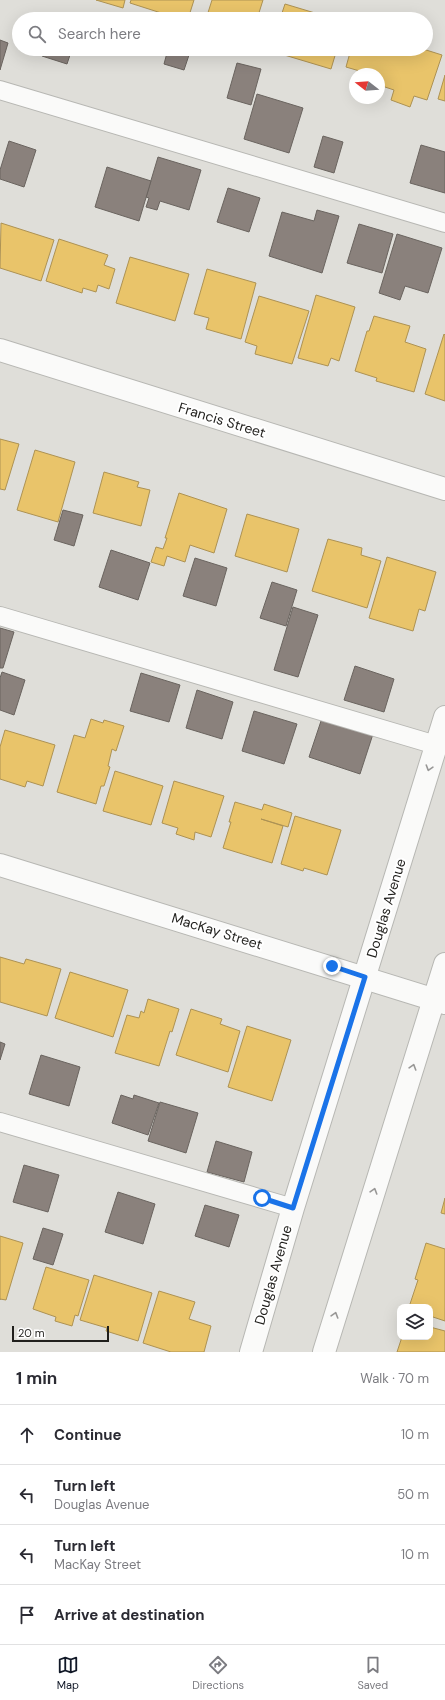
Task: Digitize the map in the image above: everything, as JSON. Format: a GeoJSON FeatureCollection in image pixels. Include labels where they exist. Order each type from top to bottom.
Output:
{"type":"FeatureCollection","features":[{"type":"Feature","properties":{"kind":"street","name":"Francis Street"},"geometry":{"type":"LineString","coordinates":[[0,350],[445,489]]}},
{"type":"Feature","properties":{"kind":"street","name":"Douglas Avenue"},"geometry":{"type":"LineString","coordinates":[[251,1352],[293,1208],[445,717]]}},
{"type":"Feature","properties":{"kind":"street","name":"MacKay Street"},"geometry":{"type":"LineString","coordinates":[[0,865],[440,1001]]}},
{"type":"Feature","properties":{"kind":"street"},"geometry":{"type":"LineString","coordinates":[[324,1352],[440,1001],[445,964]]}},
{"type":"Feature","properties":{"kind":"lane"},"geometry":{"type":"LineString","coordinates":[[0,90],[445,223]]}},
{"type":"Feature","properties":{"kind":"lane"},"geometry":{"type":"LineString","coordinates":[[0,616],[436,745]]}},
{"type":"Feature","properties":{"kind":"lane"},"geometry":{"type":"LineString","coordinates":[[0,1122],[293,1208]]}},
{"type":"Feature","properties":{"kind":"building: Homes"},"geometry":{"type":"Polygon","coordinates":[[[96,0],[125,0],[123,8],[96,0]]]}},
{"type":"Feature","properties":{"kind":"building: Homes"},"geometry":{"type":"Polygon","coordinates":[[[131,0],[194,0],[190,12],[158,12],[130,3],[131,0]]]}},
{"type":"Feature","properties":{"kind":"building: Homes"},"geometry":{"type":"Polygon","coordinates":[[[212,0],[263,0],[259,12],[208,12],[212,0]]]}},
{"type":"Feature","properties":{"kind":"building: Homes"},"geometry":{"type":"Polygon","coordinates":[[[285,4],[312,12],[282,12],[285,4]]]}},
{"type":"Feature","properties":{"kind":"building: Homes"},"geometry":{"type":"Polygon","coordinates":[[[433,52],[442,55],[427,100],[414,96],[410,107],[391,100],[394,90],[385,87],[385,68],[346,67],[349,56],[433,56],[433,52]]]}},
{"type":"Feature","properties":{"kind":"building: Homes"},"geometry":{"type":"Polygon","coordinates":[[[288,56],[335,56],[331,69],[288,56]]]}},
{"type":"Feature","properties":{"kind":"building: Homes"},"geometry":{"type":"Polygon","coordinates":[[[445,75],[445,101],[438,99],[445,75]]]}},
{"type":"Feature","properties":{"kind":"building: Homes"},"geometry":{"type":"Polygon","coordinates":[[[1,223],[54,240],[41,281],[0,268],[1,223]]]}},
{"type":"Feature","properties":{"kind":"building: Homes"},"geometry":{"type":"Polygon","coordinates":[[[59,239],[108,255],[104,265],[115,269],[109,289],[98,285],[96,292],[83,288],[82,293],[46,281],[59,239]]]}},
{"type":"Feature","properties":{"kind":"building: Homes"},"geometry":{"type":"Polygon","coordinates":[[[130,257],[189,274],[175,321],[116,303],[130,257]]]}},
{"type":"Feature","properties":{"kind":"building: Homes"},"geometry":{"type":"Polygon","coordinates":[[[207,269],[256,283],[241,339],[206,329],[209,318],[194,314],[207,269]]]}},
{"type":"Feature","properties":{"kind":"building: Homes"},"geometry":{"type":"Polygon","coordinates":[[[316,295],[355,307],[339,361],[331,358],[328,366],[298,358],[316,295]]]}},
{"type":"Feature","properties":{"kind":"building: Homes"},"geometry":{"type":"Polygon","coordinates":[[[259,296],[309,311],[292,364],[255,354],[257,346],[245,342],[259,296]]]}},
{"type":"Feature","properties":{"kind":"building: Homes"},"geometry":{"type":"Polygon","coordinates":[[[374,316],[410,326],[405,342],[426,349],[414,392],[376,381],[377,378],[355,371],[367,331],[369,331],[374,316]]]}},
{"type":"Feature","properties":{"kind":"building: Homes"},"geometry":{"type":"Polygon","coordinates":[[[444,334],[445,335],[445,401],[425,394],[444,334]]]}},
{"type":"Feature","properties":{"kind":"building: Homes"},"geometry":{"type":"Polygon","coordinates":[[[0,439],[19,444],[5,490],[0,489],[0,439]]]}},
{"type":"Feature","properties":{"kind":"building: Homes"},"geometry":{"type":"Polygon","coordinates":[[[35,450],[75,462],[58,522],[17,510],[35,450]]]}},
{"type":"Feature","properties":{"kind":"building: Homes"},"geometry":{"type":"Polygon","coordinates":[[[104,472],[139,482],[137,487],[150,490],[141,526],[93,513],[104,472]]]}},
{"type":"Feature","properties":{"kind":"building: Homes"},"geometry":{"type":"Polygon","coordinates":[[[179,493],[227,509],[214,553],[190,545],[185,562],[167,556],[164,566],[151,562],[156,547],[163,549],[179,493]]]}},
{"type":"Feature","properties":{"kind":"building: Homes"},"geometry":{"type":"Polygon","coordinates":[[[247,514],[299,529],[287,572],[235,556],[247,514]]]}},
{"type":"Feature","properties":{"kind":"building: Homes"},"geometry":{"type":"Polygon","coordinates":[[[328,539],[362,548],[361,555],[381,561],[367,608],[312,591],[328,539]]]}},
{"type":"Feature","properties":{"kind":"building: Homes"},"geometry":{"type":"Polygon","coordinates":[[[387,557],[436,572],[425,611],[419,609],[413,631],[369,618],[387,557]]]}},
{"type":"Feature","properties":{"kind":"building: Homes"},"geometry":{"type":"Polygon","coordinates":[[[91,719],[103,723],[104,720],[124,726],[116,751],[112,749],[108,766],[110,767],[104,786],[101,786],[96,804],[57,792],[74,735],[85,738],[91,719]]]}},
{"type":"Feature","properties":{"kind":"building: Homes"},"geometry":{"type":"Polygon","coordinates":[[[5,730],[55,745],[43,786],[27,781],[25,787],[0,779],[0,747],[5,730]]]}},
{"type":"Feature","properties":{"kind":"building: Homes"},"geometry":{"type":"Polygon","coordinates":[[[115,771],[163,786],[151,825],[103,811],[115,771]]]}},
{"type":"Feature","properties":{"kind":"building: Homes"},"geometry":{"type":"Polygon","coordinates":[[[174,781],[224,796],[211,837],[195,832],[194,840],[176,834],[178,828],[162,823],[174,781]]]}},
{"type":"Feature","properties":{"kind":"building: Homes"},"geometry":{"type":"Polygon","coordinates":[[[235,802],[262,810],[264,804],[292,813],[288,827],[261,819],[283,826],[272,863],[223,848],[235,802]]]}},
{"type":"Feature","properties":{"kind":"building: Homes"},"geometry":{"type":"Polygon","coordinates":[[[295,816],[341,830],[327,875],[304,868],[303,871],[281,864],[295,816]]]}},
{"type":"Feature","properties":{"kind":"building: Homes"},"geometry":{"type":"Polygon","coordinates":[[[0,957],[24,964],[26,959],[61,969],[47,1016],[0,1002],[0,957]]]}},
{"type":"Feature","properties":{"kind":"building: Homes"},"geometry":{"type":"Polygon","coordinates":[[[70,972],[128,990],[113,1037],[55,1018],[70,972]]]}},
{"type":"Feature","properties":{"kind":"building: Homes"},"geometry":{"type":"Polygon","coordinates":[[[148,999],[179,1009],[172,1032],[170,1031],[159,1066],[115,1053],[127,1015],[139,1018],[141,1011],[144,1013],[148,999]]]}},
{"type":"Feature","properties":{"kind":"building: Homes"},"geometry":{"type":"Polygon","coordinates":[[[191,1009],[222,1019],[220,1024],[240,1031],[228,1072],[176,1055],[191,1009]]]}},
{"type":"Feature","properties":{"kind":"building: Homes"},"geometry":{"type":"Polygon","coordinates":[[[247,1026],[291,1040],[272,1101],[228,1087],[247,1026]]]}},
{"type":"Feature","properties":{"kind":"building: Homes"},"geometry":{"type":"Polygon","coordinates":[[[445,1198],[445,1214],[441,1213],[445,1198]]]}},
{"type":"Feature","properties":{"kind":"building: Homes"},"geometry":{"type":"Polygon","coordinates":[[[0,1236],[23,1243],[6,1300],[0,1299],[0,1236]]]}},
{"type":"Feature","properties":{"kind":"building: Homes"},"geometry":{"type":"Polygon","coordinates":[[[426,1243],[445,1249],[445,1321],[433,1317],[433,1304],[410,1304],[418,1280],[415,1279],[426,1243]]]}},
{"type":"Feature","properties":{"kind":"building: Homes"},"geometry":{"type":"Polygon","coordinates":[[[46,1267],[89,1280],[78,1316],[75,1315],[72,1326],[55,1321],[56,1317],[33,1309],[46,1267]]]}},
{"type":"Feature","properties":{"kind":"building: Homes"},"geometry":{"type":"Polygon","coordinates":[[[94,1275],[152,1293],[138,1341],[106,1331],[107,1328],[80,1320],[94,1275]]]}},
{"type":"Feature","properties":{"kind":"building: Homes"},"geometry":{"type":"Polygon","coordinates":[[[159,1291],[195,1302],[189,1319],[211,1326],[204,1352],[171,1352],[143,1343],[159,1291]]]}},
{"type":"Feature","properties":{"kind":"building: Homes"},"geometry":{"type":"Polygon","coordinates":[[[433,1328],[445,1331],[445,1352],[397,1352],[401,1340],[433,1340],[433,1328]]]}},
{"type":"Feature","properties":{"kind":"building: Industry"},"geometry":{"type":"Polygon","coordinates":[[[0,40],[8,43],[0,70],[0,40]]]}},
{"type":"Feature","properties":{"kind":"building: Industry"},"geometry":{"type":"Polygon","coordinates":[[[42,56],[70,56],[67,64],[42,56]]]}},
{"type":"Feature","properties":{"kind":"building: Industry"},"geometry":{"type":"Polygon","coordinates":[[[166,56],[189,56],[184,70],[164,64],[166,56]]]}},
{"type":"Feature","properties":{"kind":"building: Industry"},"geometry":{"type":"Polygon","coordinates":[[[237,63],[261,69],[251,105],[227,98],[237,63]]]}},
{"type":"Feature","properties":{"kind":"building: Industry"},"geometry":{"type":"Polygon","coordinates":[[[257,94],[303,108],[289,153],[244,139],[257,94]]]}},
{"type":"Feature","properties":{"kind":"building: Industry"},"geometry":{"type":"Polygon","coordinates":[[[323,136],[343,142],[334,173],[314,167],[323,136]]]}},
{"type":"Feature","properties":{"kind":"building: Industry"},"geometry":{"type":"Polygon","coordinates":[[[9,141],[36,150],[24,187],[0,179],[0,170],[9,141]]]}},
{"type":"Feature","properties":{"kind":"building: Industry"},"geometry":{"type":"Polygon","coordinates":[[[421,145],[445,152],[445,193],[410,183],[421,145]]]}},
{"type":"Feature","properties":{"kind":"building: Industry"},"geometry":{"type":"Polygon","coordinates":[[[158,157],[201,170],[189,210],[160,201],[157,210],[146,207],[149,198],[146,197],[158,157]]]}},
{"type":"Feature","properties":{"kind":"building: Industry"},"geometry":{"type":"Polygon","coordinates":[[[107,167],[151,181],[139,221],[95,207],[107,167]]]}},
{"type":"Feature","properties":{"kind":"building: Industry"},"geometry":{"type":"Polygon","coordinates":[[[228,188],[260,198],[249,232],[217,222],[228,188]]]}},
{"type":"Feature","properties":{"kind":"building: Industry"},"geometry":{"type":"Polygon","coordinates":[[[317,210],[339,216],[322,273],[269,256],[282,212],[314,221],[317,210]]]}},
{"type":"Feature","properties":{"kind":"building: Industry"},"geometry":{"type":"Polygon","coordinates":[[[359,224],[393,234],[382,273],[347,263],[359,224]]]}},
{"type":"Feature","properties":{"kind":"building: Industry"},"geometry":{"type":"Polygon","coordinates":[[[397,234],[442,248],[428,293],[405,286],[400,300],[379,293],[397,234]]]}},
{"type":"Feature","properties":{"kind":"building: Industry"},"geometry":{"type":"Polygon","coordinates":[[[63,510],[83,515],[74,546],[54,540],[63,510]]]}},
{"type":"Feature","properties":{"kind":"building: Industry"},"geometry":{"type":"Polygon","coordinates":[[[111,550],[150,563],[138,600],[99,587],[111,550]]]}},
{"type":"Feature","properties":{"kind":"building: Industry"},"geometry":{"type":"Polygon","coordinates":[[[195,558],[227,568],[216,606],[183,596],[195,558]]]}},
{"type":"Feature","properties":{"kind":"building: Industry"},"geometry":{"type":"Polygon","coordinates":[[[272,582],[297,590],[286,626],[260,618],[272,582]]]}},
{"type":"Feature","properties":{"kind":"building: Industry"},"geometry":{"type":"Polygon","coordinates":[[[293,607],[318,615],[298,677],[274,670],[293,607]]]}},
{"type":"Feature","properties":{"kind":"building: Industry"},"geometry":{"type":"Polygon","coordinates":[[[0,628],[14,632],[3,668],[0,668],[0,628]]]}},
{"type":"Feature","properties":{"kind":"building: Industry"},"geometry":{"type":"Polygon","coordinates":[[[355,666],[394,679],[384,712],[344,700],[355,666]]]}},
{"type":"Feature","properties":{"kind":"building: Industry"},"geometry":{"type":"Polygon","coordinates":[[[2,672],[25,680],[14,715],[0,710],[0,678],[2,672]]]}},
{"type":"Feature","properties":{"kind":"building: Industry"},"geometry":{"type":"Polygon","coordinates":[[[141,673],[180,685],[169,722],[130,711],[141,673]]]}},
{"type":"Feature","properties":{"kind":"building: Industry"},"geometry":{"type":"Polygon","coordinates":[[[197,690],[233,702],[222,739],[186,728],[197,690]]]}},
{"type":"Feature","properties":{"kind":"building: Industry"},"geometry":{"type":"Polygon","coordinates":[[[254,711],[297,724],[284,764],[242,751],[254,711]]]}},
{"type":"Feature","properties":{"kind":"building: Industry"},"geometry":{"type":"Polygon","coordinates":[[[322,718],[373,734],[360,774],[309,757],[322,718]]]}},
{"type":"Feature","properties":{"kind":"building: Industry"},"geometry":{"type":"Polygon","coordinates":[[[0,1042],[5,1044],[0,1060],[0,1042]]]}},
{"type":"Feature","properties":{"kind":"building: Industry"},"geometry":{"type":"Polygon","coordinates":[[[41,1055],[80,1067],[69,1106],[29,1094],[41,1055]]]}},
{"type":"Feature","properties":{"kind":"building: Industry"},"geometry":{"type":"Polygon","coordinates":[[[121,1095],[133,1099],[134,1095],[159,1103],[148,1135],[112,1123],[121,1095]]]}},
{"type":"Feature","properties":{"kind":"building: Industry"},"geometry":{"type":"Polygon","coordinates":[[[160,1102],[198,1113],[186,1153],[148,1141],[160,1102]]]}},
{"type":"Feature","properties":{"kind":"building: Industry"},"geometry":{"type":"Polygon","coordinates":[[[216,1141],[252,1152],[244,1182],[207,1172],[216,1141]]]}},
{"type":"Feature","properties":{"kind":"building: Industry"},"geometry":{"type":"Polygon","coordinates":[[[24,1165],[59,1175],[48,1212],[13,1202],[24,1165]]]}},
{"type":"Feature","properties":{"kind":"building: Industry"},"geometry":{"type":"Polygon","coordinates":[[[118,1192],[155,1204],[143,1244],[105,1232],[118,1192]]]}},
{"type":"Feature","properties":{"kind":"building: Industry"},"geometry":{"type":"Polygon","coordinates":[[[205,1205],[239,1215],[229,1247],[195,1236],[205,1205]]]}},
{"type":"Feature","properties":{"kind":"building: Industry"},"geometry":{"type":"Polygon","coordinates":[[[43,1228],[63,1234],[53,1265],[33,1259],[43,1228]]]}},
{"type":"Feature","properties":{"kind":"route"},"geometry":{"type":"LineString","coordinates":[[262,1198],[293,1208],[365,977],[332,966]]}}]}
